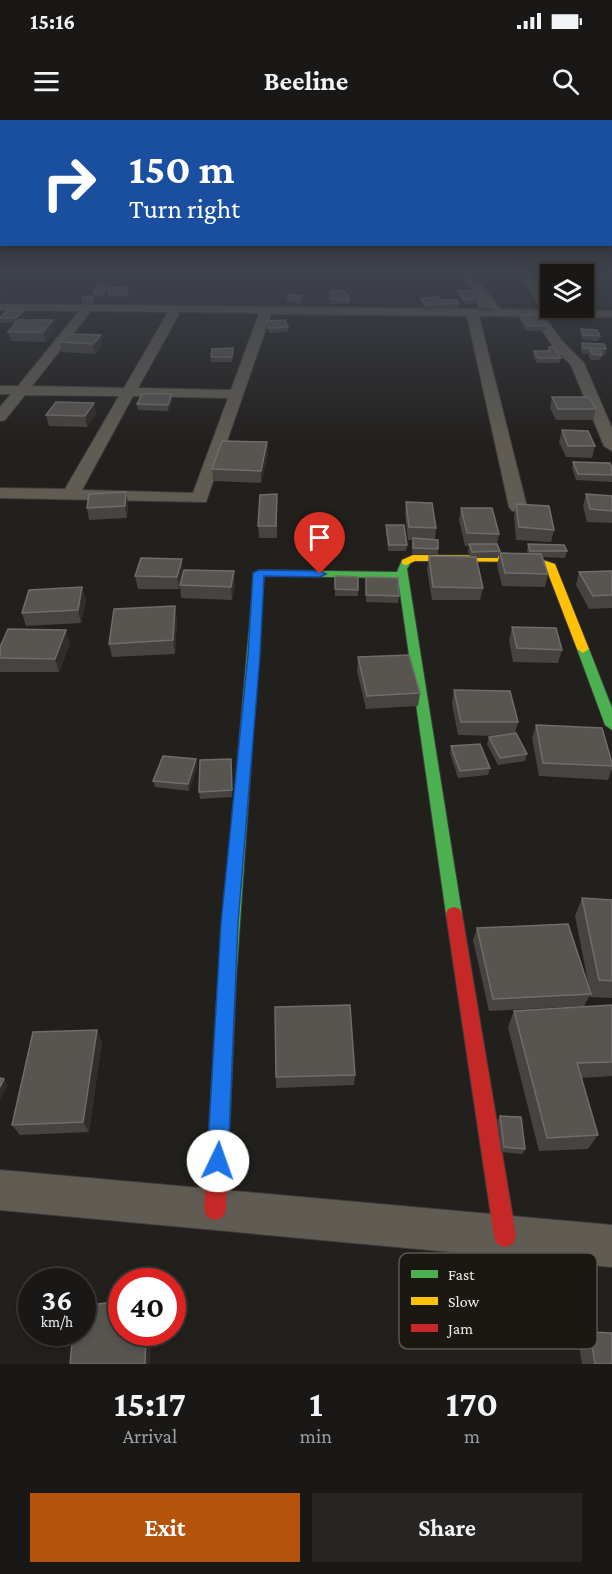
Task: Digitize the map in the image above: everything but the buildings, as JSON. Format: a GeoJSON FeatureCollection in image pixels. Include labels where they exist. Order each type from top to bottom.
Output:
{"type":"FeatureCollection","features":[{"type":"Feature","properties":{"kind":"street"},"geometry":{"type":"LineString","coordinates":[[0,417],[70,330]]}},
{"type":"Feature","properties":{"kind":"street"},"geometry":{"type":"LineString","coordinates":[[70,495],[164,330]]}},
{"type":"Feature","properties":{"kind":"street"},"geometry":{"type":"LineString","coordinates":[[0,493],[200,498],[259,330]]}},
{"type":"Feature","properties":{"kind":"street"},"geometry":{"type":"LineString","coordinates":[[476,330],[518,507]]}},
{"type":"Feature","properties":{"kind":"street"},"geometry":{"type":"LineString","coordinates":[[550,330],[556,344],[577,363],[612,446]]}},
{"type":"Feature","properties":{"kind":"street"},"geometry":{"type":"LineString","coordinates":[[0,390],[237,394]]}},
{"type":"Feature","properties":{"kind":"street"},"geometry":{"type":"LineString","coordinates":[[505,1236],[426,741],[403,575],[404,563],[413,558],[531,559],[551,566],[612,725]]}},
{"type":"Feature","properties":{"kind":"street"},"geometry":{"type":"LineString","coordinates":[[215,1209],[230,923],[259,573],[403,575]]}},
{"type":"Feature","properties":{"kind":"street"},"geometry":{"type":"LineString","coordinates":[[0,1190],[612,1246]]}},
{"type":"Feature","properties":{"kind":"traffic: fast"},"geometry":{"type":"LineString","coordinates":[[406,562],[402,569],[454,914]]}},
{"type":"Feature","properties":{"kind":"traffic: fast"},"geometry":{"type":"LineString","coordinates":[[227,981],[259,573],[403,575]]}},
{"type":"Feature","properties":{"kind":"traffic: fast"},"geometry":{"type":"LineString","coordinates":[[583,649],[612,725]]}},
{"type":"Feature","properties":{"kind":"traffic: slow"},"geometry":{"type":"LineString","coordinates":[[406,562],[413,558],[531,559],[551,566],[583,649]]}},
{"type":"Feature","properties":{"kind":"traffic: jam"},"geometry":{"type":"LineString","coordinates":[[454,914],[505,1236]]}},
{"type":"Feature","properties":{"kind":"traffic: jam"},"geometry":{"type":"LineString","coordinates":[[215,1209],[227,981]]}},
{"type":"Feature","properties":{"kind":"route"},"geometry":{"type":"LineString","coordinates":[[218,1161],[230,923],[259,573],[320,574]]}}]}
